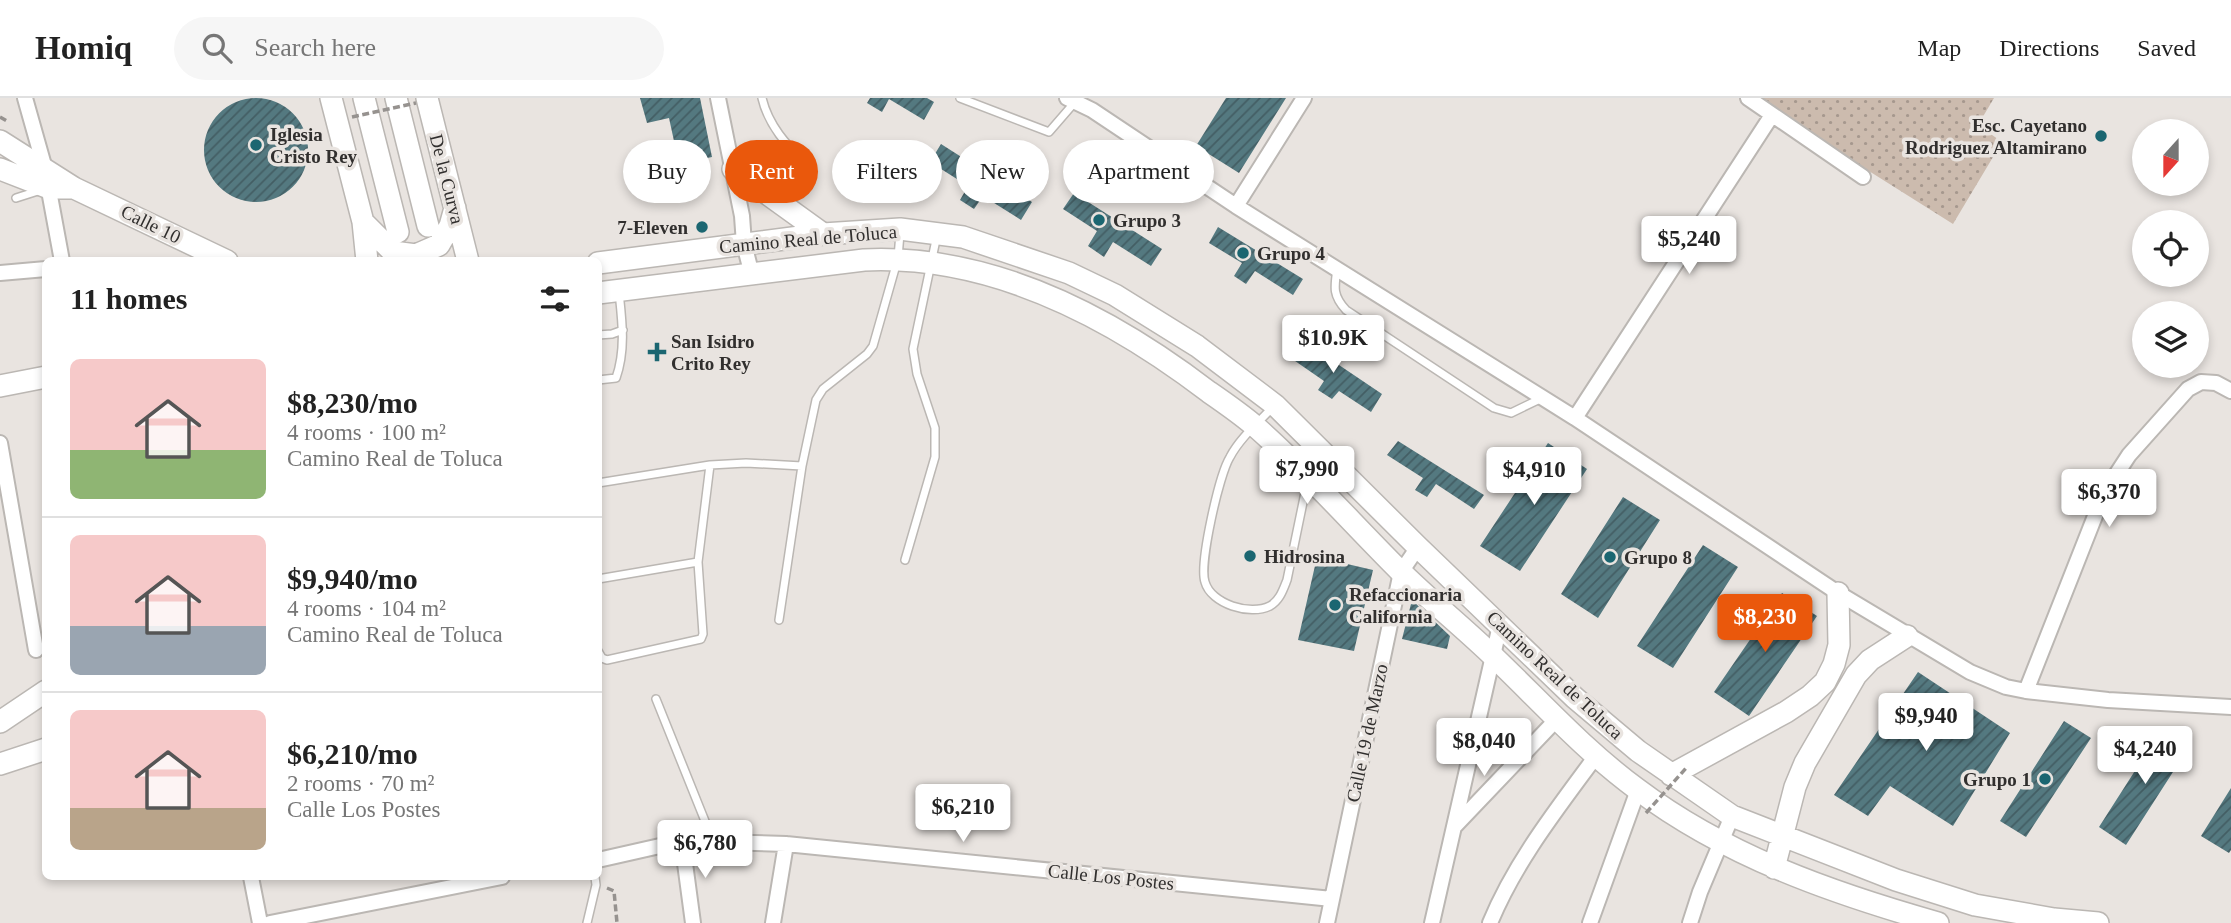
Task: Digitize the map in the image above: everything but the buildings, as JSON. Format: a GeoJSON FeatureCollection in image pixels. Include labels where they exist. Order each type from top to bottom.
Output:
{"type":"FeatureCollection","features":[{"type":"Feature","properties":{"kind":"main road"},"geometry":{"type":"LineString","coordinates":[[331,98],[363,222],[367,257]]}},
{"type":"Feature","properties":{"kind":"main road"},"geometry":{"type":"LineString","coordinates":[[364,98],[398,232]]}},
{"type":"Feature","properties":{"kind":"main road"},"geometry":{"type":"LineString","coordinates":[[413,100],[428,226]]}},
{"type":"Feature","properties":{"kind":"main road","name":"De la Curva"},"geometry":{"type":"LineString","coordinates":[[413,100],[455,208],[467,257]]}},
{"type":"Feature","properties":{"kind":"main road"},"geometry":{"type":"LineString","coordinates":[[0,141],[47,178]]}},
{"type":"Feature","properties":{"kind":"main road"},"geometry":{"type":"LineString","coordinates":[[0,169],[47,178]]}},
{"type":"Feature","properties":{"kind":"main road","name":"Calle 10"},"geometry":{"type":"LineString","coordinates":[[47,178],[75,188],[219,257]]}},
{"type":"Feature","properties":{"kind":"main road"},"geometry":{"type":"LineString","coordinates":[[780,203],[823,234]]}},
{"type":"Feature","properties":{"kind":"main road"},"geometry":{"type":"LineString","coordinates":[[363,222],[393,252],[416,255],[439,245],[450,226],[455,208]]}},
{"type":"Feature","properties":{"kind":"main road","name":"Camino Real de Toluca"},"geometry":{"type":"LineString","coordinates":[[602,262],[823,234],[900,229],[963,237],[1069,273],[1115,295],[1197,346],[1275,405],[1575,698],[1638,751],[1679,771],[1732,816],[1896,880],[1975,905],[2054,919],[2098,923]]}},
{"type":"Feature","properties":{"kind":"main road","name":"Camino Real de Toluca"},"geometry":{"type":"LineString","coordinates":[[609,292],[898,258],[957,266],[1058,300],[1101,321],[1171,364],[1255,426],[1401,572],[1494,657],[1556,720],[1638,790],[1720,843],[1774,868],[1888,909],[1938,923]]}},
{"type":"Feature","properties":{"kind":"main road"},"geometry":{"type":"LineString","coordinates":[[1058,300],[1069,273]]}},
{"type":"Feature","properties":{"kind":"main road"},"geometry":{"type":"LineString","coordinates":[[0,387],[42,378]]}},
{"type":"Feature","properties":{"kind":"main road"},"geometry":{"type":"LineString","coordinates":[[1679,771],[1786,712],[1825,682],[1839,645],[1838,593]]}},
{"type":"Feature","properties":{"kind":"main road"},"geometry":{"type":"LineString","coordinates":[[1774,868],[1795,787],[1805,763],[1856,675],[1870,660],[1907,636]]}},
{"type":"Feature","properties":{"kind":"main road"},"geometry":{"type":"LineString","coordinates":[[0,724],[42,694]]}},
{"type":"Feature","properties":{"kind":"main road"},"geometry":{"type":"LineString","coordinates":[[0,724],[42,712]]}},
{"type":"Feature","properties":{"kind":"main road"},"geometry":{"type":"LineString","coordinates":[[0,764],[42,750]]}},
{"type":"Feature","properties":{"kind":"main road"},"geometry":{"type":"LineString","coordinates":[[1616,773],[1638,751]]}},
{"type":"Feature","properties":{"kind":"street"},"geometry":{"type":"LineString","coordinates":[[25,98],[47,178],[61,257]]}},
{"type":"Feature","properties":{"kind":"street"},"geometry":{"type":"LineString","coordinates":[[718,98],[727,140]]}},
{"type":"Feature","properties":{"kind":"street"},"geometry":{"type":"LineString","coordinates":[[1236,206],[1304,98]]}},
{"type":"Feature","properties":{"kind":"street"},"geometry":{"type":"LineString","coordinates":[[1748,98],[1863,177]]}},
{"type":"Feature","properties":{"kind":"street"},"geometry":{"type":"LineString","coordinates":[[1071,100],[1575,418],[1838,593],[1907,636],[1989,681],[2026,691],[2108,700],[2231,707]]}},
{"type":"Feature","properties":{"kind":"street"},"geometry":{"type":"LineString","coordinates":[[1575,418],[1772,115]]}},
{"type":"Feature","properties":{"kind":"street"},"geometry":{"type":"LineString","coordinates":[[740,203],[744,244],[752,275]]}},
{"type":"Feature","properties":{"kind":"street"},"geometry":{"type":"LineString","coordinates":[[0,273],[42,270]]}},
{"type":"Feature","properties":{"kind":"street"},"geometry":{"type":"LineString","coordinates":[[2026,691],[2097,511],[2129,455],[2188,389],[2201,382],[2216,383],[2231,391]]}},
{"type":"Feature","properties":{"kind":"street"},"geometry":{"type":"LineString","coordinates":[[0,443],[36,650]]}},
{"type":"Feature","properties":{"kind":"street","name":"Calle 19 de Marzo"},"geometry":{"type":"LineString","coordinates":[[1327,923],[1401,572],[1418,547]]}},
{"type":"Feature","properties":{"kind":"street"},"geometry":{"type":"LineString","coordinates":[[1432,923],[1500,625]]}},
{"type":"Feature","properties":{"kind":"street"},"geometry":{"type":"LineString","coordinates":[[1454,827],[1556,720]]}},
{"type":"Feature","properties":{"kind":"street"},"geometry":{"type":"LineString","coordinates":[[1490,923],[1507,885],[1524,858],[1596,756]]}},
{"type":"Feature","properties":{"kind":"street"},"geometry":{"type":"LineString","coordinates":[[1590,923],[1638,790]]}},
{"type":"Feature","properties":{"kind":"street"},"geometry":{"type":"LineString","coordinates":[[1690,923],[1732,816]]}},
{"type":"Feature","properties":{"kind":"street"},"geometry":{"type":"LineString","coordinates":[[682,841],[693,923]]}},
{"type":"Feature","properties":{"kind":"street","name":"Calle Los Postes"},"geometry":{"type":"LineString","coordinates":[[602,859],[682,841],[786,844],[1332,899]]}},
{"type":"Feature","properties":{"kind":"street"},"geometry":{"type":"LineString","coordinates":[[773,923],[786,844]]}},
{"type":"Feature","properties":{"kind":"street"},"geometry":{"type":"LineString","coordinates":[[252,880],[260,923]]}},
{"type":"Feature","properties":{"kind":"street"},"geometry":{"type":"LineString","coordinates":[[270,923],[487,880]]}},
{"type":"Feature","properties":{"kind":"lane"},"geometry":{"type":"LineString","coordinates":[[762,98],[765,112],[782,140]]}},
{"type":"Feature","properties":{"kind":"lane"},"geometry":{"type":"LineString","coordinates":[[960,98],[1049,132],[1071,100]]}},
{"type":"Feature","properties":{"kind":"lane"},"geometry":{"type":"LineString","coordinates":[[16,198],[47,178]]}},
{"type":"Feature","properties":{"kind":"lane"},"geometry":{"type":"LineString","coordinates":[[779,620],[802,467],[817,400],[823,389],[867,354],[873,346],[898,258],[900,229]]}},
{"type":"Feature","properties":{"kind":"lane"},"geometry":{"type":"LineString","coordinates":[[905,560],[935,457],[935,428],[917,374],[913,349],[937,234]]}},
{"type":"Feature","properties":{"kind":"lane"},"geometry":{"type":"LineString","coordinates":[[1337,269],[1334,289],[1336,299],[1346,310],[1494,408],[1511,413],[1543,398]]}},
{"type":"Feature","properties":{"kind":"lane"},"geometry":{"type":"LineString","coordinates":[[602,380],[616,378],[621,365],[623,330],[609,292]]}},
{"type":"Feature","properties":{"kind":"lane"},"geometry":{"type":"LineString","coordinates":[[602,335],[623,330]]}},
{"type":"Feature","properties":{"kind":"lane"},"geometry":{"type":"LineString","coordinates":[[1275,405],[1238,444],[1223,472],[1202,569],[1205,586],[1216,598],[1232,606],[1251,609],[1269,606],[1281,596],[1287,580],[1308,478],[1329,458]]}},
{"type":"Feature","properties":{"kind":"lane"},"geometry":{"type":"LineString","coordinates":[[602,482],[710,465],[746,463],[802,467]]}},
{"type":"Feature","properties":{"kind":"lane"},"geometry":{"type":"LineString","coordinates":[[602,658],[607,660],[701,639],[703,634],[698,562],[710,465]]}},
{"type":"Feature","properties":{"kind":"lane"},"geometry":{"type":"LineString","coordinates":[[602,578],[698,562]]}},
{"type":"Feature","properties":{"kind":"lane"},"geometry":{"type":"LineString","coordinates":[[656,699],[713,842]]}},
{"type":"Feature","properties":{"kind":"lane"},"geometry":{"type":"LineString","coordinates":[[587,923],[595,881]]}},
{"type":"Feature","properties":{"kind":"path"},"geometry":{"type":"LineString","coordinates":[[352,117],[413,100]]}},
{"type":"Feature","properties":{"kind":"path"},"geometry":{"type":"LineString","coordinates":[[0,117],[7,121]]}},
{"type":"Feature","properties":{"kind":"path"},"geometry":{"type":"LineString","coordinates":[[1646,813],[1679,771]]}},
{"type":"Feature","properties":{"kind":"path"},"geometry":{"type":"LineString","coordinates":[[595,881],[614,891],[617,923]]}},
{"type":"Feature","properties":{"kind":"shaded area"},"geometry":{"type":"Polygon","coordinates":[[[1753,98],[1994,98],[1978,125],[2002,142],[1953,224],[1753,98]]]}},
{"type":"Feature","properties":{"kind":"place","name":"Esc. Cayetano Rodriguez Altamirano"},"geometry":{"type":"Point","coordinates":[2101,136]}},
{"type":"Feature","properties":{"kind":"place","name":"Iglesia Cristo Rey"},"geometry":{"type":"Point","coordinates":[256,145]}},
{"type":"Feature","properties":{"kind":"place","name":"Grupo 3"},"geometry":{"type":"Point","coordinates":[1099,220]}},
{"type":"Feature","properties":{"kind":"place","name":"7-Eleven"},"geometry":{"type":"Point","coordinates":[702,227]}},
{"type":"Feature","properties":{"kind":"place","name":"Grupo 4"},"geometry":{"type":"Point","coordinates":[1243,253]}},
{"type":"Feature","properties":{"kind":"place","name":"San Isidro Crito Rey"},"geometry":{"type":"Point","coordinates":[657,352]}},
{"type":"Feature","properties":{"kind":"place","name":"Hidrosina"},"geometry":{"type":"Point","coordinates":[1250,556]}},
{"type":"Feature","properties":{"kind":"place","name":"Grupo 8"},"geometry":{"type":"Point","coordinates":[1610,557]}},
{"type":"Feature","properties":{"kind":"place","name":"Refaccionaria California"},"geometry":{"type":"Point","coordinates":[1335,605]}},
{"type":"Feature","properties":{"kind":"place","name":"Grupo 1"},"geometry":{"type":"Point","coordinates":[2045,779]}}]}
